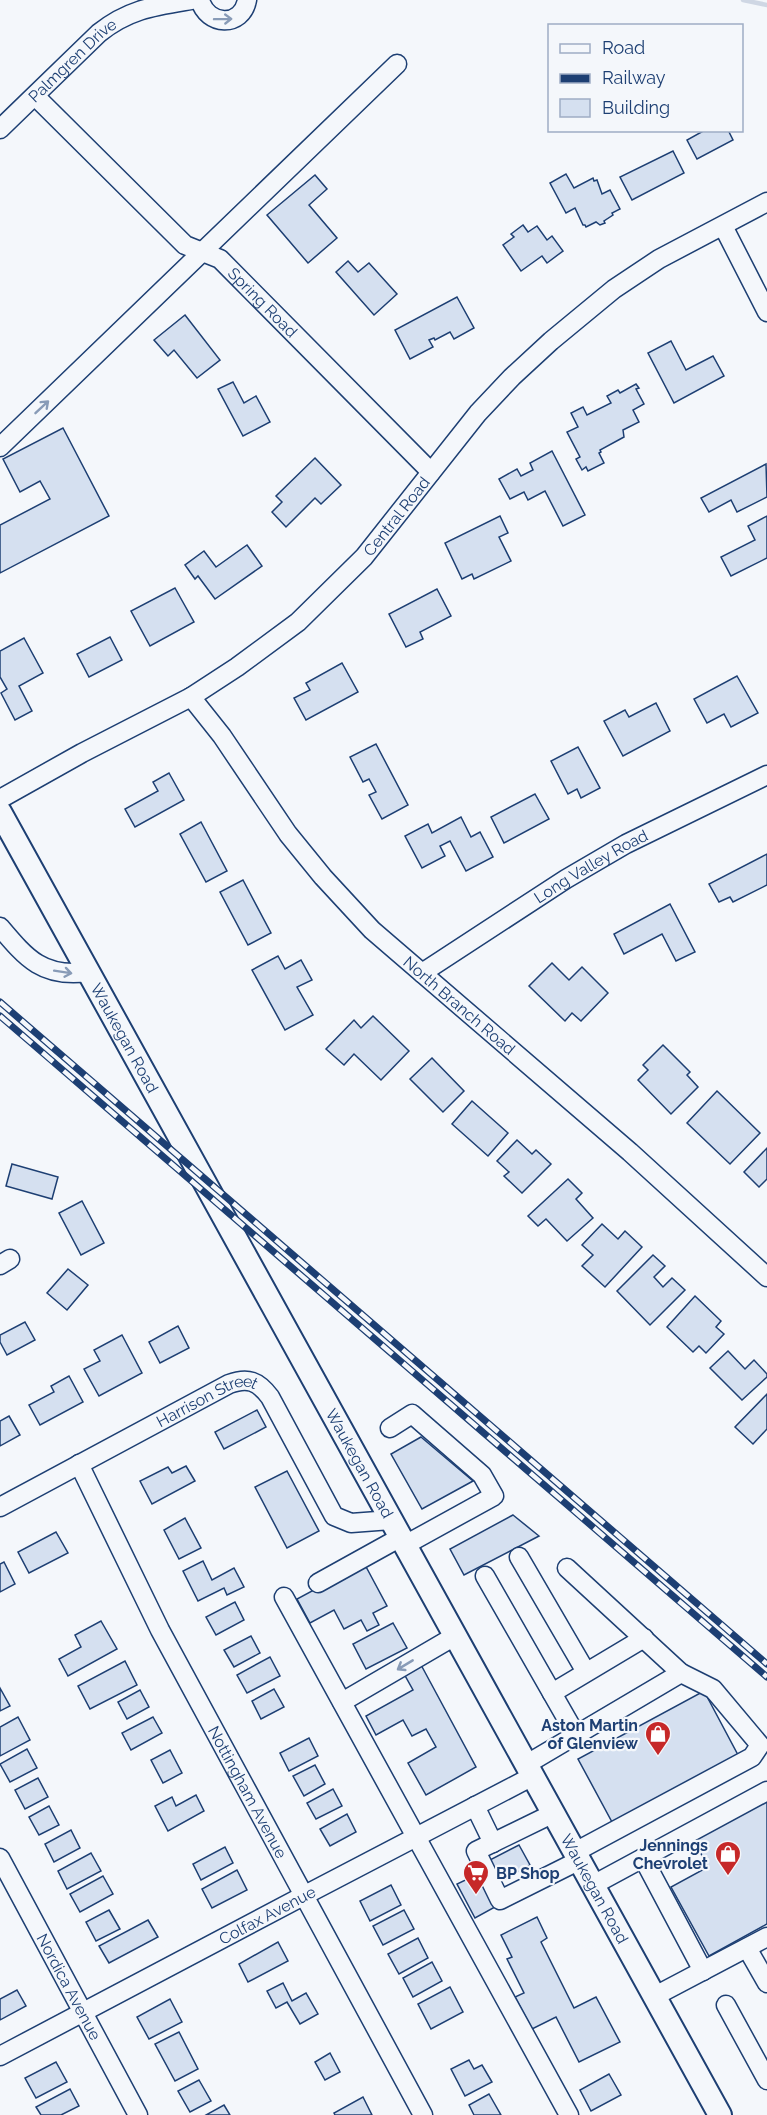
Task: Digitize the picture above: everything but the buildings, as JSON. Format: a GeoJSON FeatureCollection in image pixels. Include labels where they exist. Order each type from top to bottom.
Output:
{"type":"FeatureCollection","features":[{"type":"Feature","properties":{"kind":"main road","name":"Waukegan Road"},"geometry":{"type":"LineString","coordinates":[[0,812],[720,2115]]}},
{"type":"Feature","properties":{"kind":"street","name":"Palmgren Drive"},"geometry":{"type":"LineString","coordinates":[[0,129],[112,22],[147,7],[191,0]]}},
{"type":"Feature","properties":{"kind":"street"},"geometry":{"type":"LineString","coordinates":[[200,0],[206,14],[221,21],[237,17],[243,11],[247,0]]}},
{"type":"Feature","properties":{"kind":"street"},"geometry":{"type":"LineString","coordinates":[[0,447],[398,64]]}},
{"type":"Feature","properties":{"kind":"street","name":"Spring Road"},"geometry":{"type":"LineString","coordinates":[[35,96],[184,244],[220,259],[431,472]]}},
{"type":"Feature","properties":{"kind":"street","name":"Central Road"},"geometry":{"type":"LineString","coordinates":[[0,799],[82,753],[192,697],[298,622],[364,557],[478,413],[512,377],[584,312],[659,259],[767,202]]}},
{"type":"Feature","properties":{"kind":"street"},"geometry":{"type":"LineString","coordinates":[[723,226],[767,312]]}},
{"type":"Feature","properties":{"kind":"street","name":"North Branch Road"},"geometry":{"type":"LineString","coordinates":[[192,697],[222,736],[288,834],[323,877],[372,930],[630,1152],[767,1277]]}},
{"type":"Feature","properties":{"kind":"street","name":"Long Valley Road"},"geometry":{"type":"LineString","coordinates":[[422,973],[586,867],[699,807],[767,775]]}},
{"type":"Feature","properties":{"kind":"street"},"geometry":{"type":"LineString","coordinates":[[0,927],[24,956],[48,969],[70,974],[88,972]]}},
{"type":"Feature","properties":{"kind":"street","name":"Harrison Street"},"geometry":{"type":"LineString","coordinates":[[0,1507],[242,1379],[253,1380],[270,1396],[334,1516],[351,1523],[399,1534]]}},
{"type":"Feature","properties":{"kind":"street"},"geometry":{"type":"LineString","coordinates":[[318,1583],[399,1534],[494,1496],[482,1474],[412,1414],[390,1428]]}},
{"type":"Feature","properties":{"kind":"street","name":"Nottingham Avenue"},"geometry":{"type":"LineString","coordinates":[[79,1464],[160,1630],[423,2115]]}},
{"type":"Feature","properties":{"kind":"street"},"geometry":{"type":"LineString","coordinates":[[519,1557],[586,1672]]}},
{"type":"Feature","properties":{"kind":"street"},"geometry":{"type":"LineString","coordinates":[[554,1813],[476,1851],[500,1900],[752,1757],[760,1745],[713,1689],[681,1673],[567,1568]]}},
{"type":"Feature","properties":{"kind":"street"},"geometry":{"type":"LineString","coordinates":[[485,1576],[576,1735]]}},
{"type":"Feature","properties":{"kind":"street"},"geometry":{"type":"LineString","coordinates":[[284,1597],[569,2115]]}},
{"type":"Feature","properties":{"kind":"street"},"geometry":{"type":"LineString","coordinates":[[342,1702],[456,1636]]}},
{"type":"Feature","properties":{"kind":"street"},"geometry":{"type":"LineString","coordinates":[[552,1693],[644,1638]]}},
{"type":"Feature","properties":{"kind":"street","name":"Colfax Avenue"},"geometry":{"type":"LineString","coordinates":[[0,2056],[475,1806],[530,1770],[576,1735],[681,1673]]}},
{"type":"Feature","properties":{"kind":"street"},"geometry":{"type":"LineString","coordinates":[[593,1885],[767,1791]]}},
{"type":"Feature","properties":{"kind":"street"},"geometry":{"type":"LineString","coordinates":[[475,1806],[493,1843]]}},
{"type":"Feature","properties":{"kind":"street","name":"Nordica Avenue"},"geometry":{"type":"LineString","coordinates":[[0,1858],[138,2115]]}},
{"type":"Feature","properties":{"kind":"street"},"geometry":{"type":"LineString","coordinates":[[643,1858],[703,1971]]}},
{"type":"Feature","properties":{"kind":"street"},"geometry":{"type":"LineString","coordinates":[[655,1996],[767,1937]]}},
{"type":"Feature","properties":{"kind":"street"},"geometry":{"type":"LineString","coordinates":[[747,1948],[767,1983]]}},
{"type":"Feature","properties":{"kind":"street"},"geometry":{"type":"LineString","coordinates":[[726,2005],[767,2080]]}},
{"type":"Feature","properties":{"kind":"waterway"},"geometry":{"type":"LineString","coordinates":[[743,0],[767,5]]}},
{"type":"Feature","properties":{"kind":"railway"},"geometry":{"type":"LineString","coordinates":[[0,1002],[767,1664]]}},
{"type":"Feature","properties":{"kind":"railway"},"geometry":{"type":"LineString","coordinates":[[0,1016],[767,1677]]}},
{"type":"Feature","properties":{"kind":"place","name":"Aston Martin of Glenview"},"geometry":{"type":"Point","coordinates":[658,1757]}},
{"type":"Feature","properties":{"kind":"place","name":"Jennings Chevrolet"},"geometry":{"type":"Point","coordinates":[728,1877]}},
{"type":"Feature","properties":{"kind":"place","name":"BP Shop"},"geometry":{"type":"Point","coordinates":[476,1896]}}]}
